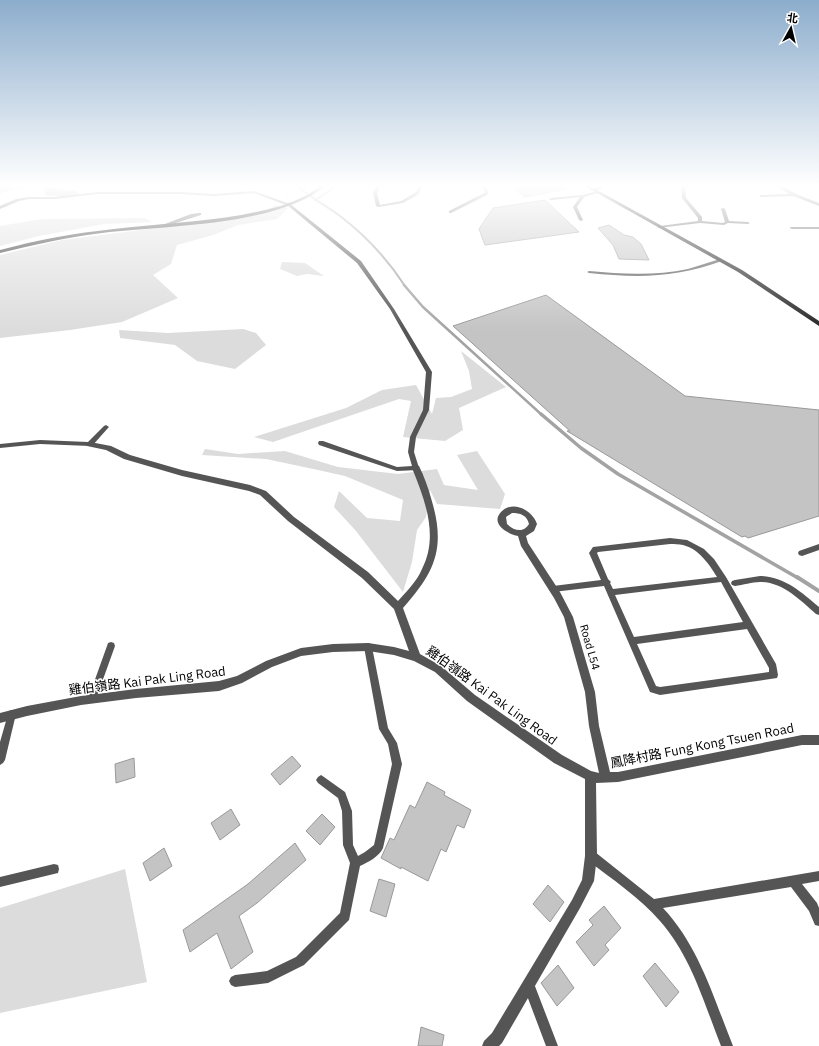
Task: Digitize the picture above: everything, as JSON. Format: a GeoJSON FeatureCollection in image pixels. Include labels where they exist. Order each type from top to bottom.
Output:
{"type":"FeatureCollection","features":[{"type":"Feature","properties":{"kind":"street"},"geometry":{"type":"LineString","coordinates":[[0,252],[70,236],[96,233]]}},
{"type":"Feature","properties":{"kind":"street"},"geometry":{"type":"LineString","coordinates":[[671,233],[746,274],[793,308],[819,324]]}},
{"type":"Feature","properties":{"kind":"street"},"geometry":{"type":"LineString","coordinates":[[90,444],[108,448],[127,457],[182,473],[250,488],[263,493],[291,519],[365,575],[398,608],[416,656]]}},
{"type":"Feature","properties":{"kind":"street"},"geometry":{"type":"LineString","coordinates":[[398,608],[426,571],[434,549],[435,532],[431,506],[416,468]]}},
{"type":"Feature","properties":{"kind":"street","name":"Road L54"},"geometry":{"type":"LineString","coordinates":[[521,534],[524,544],[553,589],[568,617],[590,692],[594,726],[606,778]]}},
{"type":"Feature","properties":{"kind":"street","name":"雞伯嶺路 Kai Pak Ling Road"},"geometry":{"type":"LineString","coordinates":[[0,718],[12,714],[92,699],[219,686],[239,680],[269,664],[300,652],[333,648],[368,647],[416,656],[438,669],[471,698],[558,759],[590,776]]}},
{"type":"Feature","properties":{"kind":"street","name":"鳳降村路 Fung Kong Tsuen Road"},"geometry":{"type":"LineString","coordinates":[[590,776],[599,778],[618,777],[802,740],[819,740]]}},
{"type":"Feature","properties":{"kind":"street"},"geometry":{"type":"LineString","coordinates":[[489,1046],[497,1038],[588,881],[591,856],[590,776]]}},
{"type":"Feature","properties":{"kind":"lane"},"geometry":{"type":"LineString","coordinates":[[321,443],[397,469],[416,468],[411,452],[413,438],[426,410],[429,372],[392,309],[359,262],[323,233]]}},
{"type":"Feature","properties":{"kind":"lane"},"geometry":{"type":"LineString","coordinates":[[589,272],[647,276],[675,272],[720,260]]}},
{"type":"Feature","properties":{"kind":"lane"},"geometry":{"type":"LineString","coordinates":[[0,446],[40,442],[90,444],[106,427]]}},
{"type":"Feature","properties":{"kind":"lane"},"geometry":{"type":"LineString","coordinates":[[670,541],[684,542],[701,551],[711,561],[723,579],[773,667],[774,674],[660,691],[653,689],[606,582],[593,553],[596,549],[670,541]]}},
{"type":"Feature","properties":{"kind":"lane"},"geometry":{"type":"LineString","coordinates":[[802,553],[819,548]]}},
{"type":"Feature","properties":{"kind":"lane"},"geometry":{"type":"LineString","coordinates":[[611,592],[723,579]]}},
{"type":"Feature","properties":{"kind":"lane"},"geometry":{"type":"LineString","coordinates":[[735,583],[758,579],[775,580],[784,583],[819,612]]}},
{"type":"Feature","properties":{"kind":"lane"},"geometry":{"type":"LineString","coordinates":[[553,589],[606,582]]}},
{"type":"Feature","properties":{"kind":"lane"},"geometry":{"type":"LineString","coordinates":[[631,641],[749,625]]}},
{"type":"Feature","properties":{"kind":"lane"},"geometry":{"type":"LineString","coordinates":[[92,699],[111,646]]}},
{"type":"Feature","properties":{"kind":"lane"},"geometry":{"type":"LineString","coordinates":[[355,863],[369,856],[378,848],[397,764],[392,743],[384,729],[368,647]]}},
{"type":"Feature","properties":{"kind":"lane"},"geometry":{"type":"LineString","coordinates":[[0,760],[12,714]]}},
{"type":"Feature","properties":{"kind":"lane"},"geometry":{"type":"LineString","coordinates":[[235,981],[268,977],[300,962],[345,916],[355,863],[348,845],[347,811],[342,795],[321,780]]}},
{"type":"Feature","properties":{"kind":"lane"},"geometry":{"type":"LineString","coordinates":[[591,856],[652,905],[671,925],[682,941],[703,985],[727,1046]]}},
{"type":"Feature","properties":{"kind":"lane"},"geometry":{"type":"LineString","coordinates":[[0,882],[54,869]]}},
{"type":"Feature","properties":{"kind":"lane"},"geometry":{"type":"LineString","coordinates":[[652,905],[819,876]]}},
{"type":"Feature","properties":{"kind":"lane"},"geometry":{"type":"LineString","coordinates":[[793,881],[813,906],[819,921]]}},
{"type":"Feature","properties":{"kind":"lane"},"geometry":{"type":"LineString","coordinates":[[528,984],[552,1046]]}},
{"type":"Feature","properties":{"kind":"shaded area"},"geometry":{"type":"Polygon","coordinates":[[[0,233],[56,233],[39,236],[0,246],[0,233]]]}},
{"type":"Feature","properties":{"kind":"shaded area"},"geometry":{"type":"Polygon","coordinates":[[[119,233],[218,233],[177,245],[171,264],[153,275],[178,298],[122,322],[0,338],[0,255],[62,240],[119,233]]]}},
{"type":"Feature","properties":{"kind":"shaded area"},"geometry":{"type":"Polygon","coordinates":[[[282,262],[305,263],[324,276],[307,274],[297,276],[280,269],[282,262]]]}},
{"type":"Feature","properties":{"kind":"shaded area"},"geometry":{"type":"Polygon","coordinates":[[[243,329],[256,333],[266,345],[235,369],[197,361],[175,345],[120,338],[119,330],[168,333],[243,329]]]}},
{"type":"Feature","properties":{"kind":"shaded area"},"geometry":{"type":"Polygon","coordinates":[[[461,351],[506,387],[459,408],[463,430],[445,441],[403,437],[411,401],[399,399],[273,442],[254,437],[346,408],[382,390],[416,385],[432,414],[436,398],[451,397],[472,389],[469,371],[461,351]]]}},
{"type":"Feature","properties":{"kind":"shaded area"},"geometry":{"type":"Polygon","coordinates":[[[205,449],[238,454],[285,451],[338,467],[398,474],[437,469],[444,485],[478,490],[457,455],[477,451],[505,494],[500,509],[437,504],[430,490],[426,517],[417,530],[412,562],[403,592],[356,531],[334,507],[339,491],[367,518],[400,521],[403,500],[345,476],[266,459],[202,455],[205,449]]]}},
{"type":"Feature","properties":{"kind":"shaded area"},"geometry":{"type":"Polygon","coordinates":[[[125,869],[147,982],[0,1013],[0,908],[125,869]]]}},
{"type":"Feature","properties":{"kind":"building"},"geometry":{"type":"Polygon","coordinates":[[[480,233],[573,233],[485,245],[480,233]]]}},
{"type":"Feature","properties":{"kind":"building"},"geometry":{"type":"Polygon","coordinates":[[[602,233],[621,233],[633,237],[641,244],[649,260],[619,259],[613,245],[602,233]]]}},
{"type":"Feature","properties":{"kind":"building"},"geometry":{"type":"Polygon","coordinates":[[[546,295],[685,396],[819,410],[819,516],[748,538],[745,536],[742,537],[567,431],[570,431],[453,326],[546,295]]]}},
{"type":"Feature","properties":{"kind":"building"},"geometry":{"type":"Polygon","coordinates":[[[292,756],[301,766],[280,785],[271,774],[292,756]]]}},
{"type":"Feature","properties":{"kind":"building"},"geometry":{"type":"Polygon","coordinates":[[[134,758],[135,777],[116,783],[115,764],[134,758]]]}},
{"type":"Feature","properties":{"kind":"building"},"geometry":{"type":"Polygon","coordinates":[[[427,782],[445,792],[444,795],[471,810],[464,828],[457,825],[446,852],[441,849],[428,881],[381,858],[390,838],[394,840],[410,805],[415,808],[427,782]]]}},
{"type":"Feature","properties":{"kind":"building"},"geometry":{"type":"Polygon","coordinates":[[[231,809],[240,825],[220,840],[211,823],[231,809]]]}},
{"type":"Feature","properties":{"kind":"building"},"geometry":{"type":"Polygon","coordinates":[[[322,814],[335,827],[320,845],[306,831],[322,814]]]}},
{"type":"Feature","properties":{"kind":"building"},"geometry":{"type":"Polygon","coordinates":[[[295,843],[306,860],[257,903],[239,916],[253,952],[231,969],[217,933],[190,952],[183,930],[248,884],[295,843]]]}},
{"type":"Feature","properties":{"kind":"building"},"geometry":{"type":"Polygon","coordinates":[[[164,848],[172,866],[150,881],[143,863],[164,848]]]}},
{"type":"Feature","properties":{"kind":"building"},"geometry":{"type":"Polygon","coordinates":[[[379,879],[395,884],[386,917],[370,911],[379,879]]]}},
{"type":"Feature","properties":{"kind":"building"},"geometry":{"type":"Polygon","coordinates":[[[548,885],[564,902],[550,922],[533,904],[548,885]]]}},
{"type":"Feature","properties":{"kind":"building"},"geometry":{"type":"Polygon","coordinates":[[[604,906],[621,928],[605,945],[609,950],[594,966],[576,942],[593,925],[589,920],[604,906]]]}},
{"type":"Feature","properties":{"kind":"building"},"geometry":{"type":"Polygon","coordinates":[[[655,963],[679,992],[666,1007],[643,976],[655,963]]]}},
{"type":"Feature","properties":{"kind":"building"},"geometry":{"type":"Polygon","coordinates":[[[558,965],[574,988],[557,1006],[541,983],[558,965]]]}},
{"type":"Feature","properties":{"kind":"building"},"geometry":{"type":"Polygon","coordinates":[[[421,1027],[444,1035],[442,1046],[418,1046],[421,1027]]]}},
{"type":"Feature","properties":{"kind":"waterway"},"geometry":{"type":"LineString","coordinates":[[360,233],[384,257],[405,286]]}},
{"type":"Feature","properties":{"kind":"waterway"},"geometry":{"type":"LineString","coordinates":[[404,285],[423,307],[542,415]]}},
{"type":"Feature","properties":{"kind":"waterway"},"geometry":{"type":"LineString","coordinates":[[541,414],[581,448],[618,474],[798,578]]}},
{"type":"Feature","properties":{"kind":"waterway"},"geometry":{"type":"LineString","coordinates":[[797,577],[819,591]]}}]}
